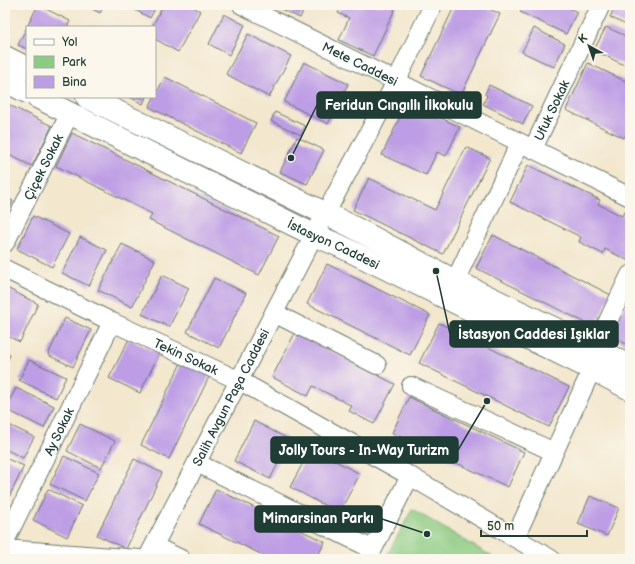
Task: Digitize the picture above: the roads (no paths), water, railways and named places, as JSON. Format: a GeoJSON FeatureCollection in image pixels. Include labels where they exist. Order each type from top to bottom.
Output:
{"type":"FeatureCollection","features":[{"type":"Feature","properties":{"kind":"main road"},"geometry":{"type":"LineString","coordinates":[[5,57],[26,68]]}},
{"type":"Feature","properties":{"kind":"main road"},"geometry":{"type":"LineString","coordinates":[[5,81],[26,92]]}},
{"type":"Feature","properties":{"kind":"main road","name":"İstasyon Caddesi"},"geometry":{"type":"LineString","coordinates":[[39,98],[314,235],[593,359],[630,367]]}},
{"type":"Feature","properties":{"kind":"main road","name":"İstasyon Caddesi"},"geometry":{"type":"LineString","coordinates":[[89,98],[326,214],[455,281],[593,359],[630,389]]}},
{"type":"Feature","properties":{"kind":"street","name":"Mete Caddesi"},"geometry":{"type":"LineString","coordinates":[[242,5],[630,197]]}},
{"type":"Feature","properties":{"kind":"street","name":"Salih Avgun Paşa Caddesi"},"geometry":{"type":"LineString","coordinates":[[151,553],[314,235],[396,82],[433,5]]}},
{"type":"Feature","properties":{"kind":"street","name":"Ufuk Sokak"},"geometry":{"type":"LineString","coordinates":[[455,281],[601,5]]}},
{"type":"Feature","properties":{"kind":"street","name":"Çiçek Sokak"},"geometry":{"type":"LineString","coordinates":[[5,243],[70,113]]}},
{"type":"Feature","properties":{"kind":"street","name":"Tekin Sokak"},"geometry":{"type":"LineString","coordinates":[[5,269],[112,322],[240,381],[410,476],[551,559]]}},
{"type":"Feature","properties":{"kind":"street"},"geometry":{"type":"LineString","coordinates":[[515,538],[554,452],[630,275]]}},
{"type":"Feature","properties":{"kind":"street"},"geometry":{"type":"LineString","coordinates":[[274,313],[377,364]]}},
{"type":"Feature","properties":{"kind":"street","name":"Ay Sokak"},"geometry":{"type":"LineString","coordinates":[[5,542],[112,322]]}},
{"type":"Feature","properties":{"kind":"street"},"geometry":{"type":"LineString","coordinates":[[411,386],[554,452]]}},
{"type":"Feature","properties":{"kind":"street"},"geometry":{"type":"LineString","coordinates":[[197,462],[370,554],[410,476]]}},
{"type":"Feature","properties":{"kind":"street"},"geometry":{"type":"LineString","coordinates":[[5,549],[140,559]]}},
{"type":"Feature","properties":{"kind":"street"},"geometry":{"type":"LineString","coordinates":[[151,553],[181,559]]}},
{"type":"Feature","properties":{"kind":"place","name":"Feridun Cıngıllı İlkokulu"},"geometry":{"type":"Point","coordinates":[291,158]}},
{"type":"Feature","properties":{"kind":"place","name":"İstasyon Caddesi Işıklar"},"geometry":{"type":"Point","coordinates":[436,271]}},
{"type":"Feature","properties":{"kind":"place","name":"Jolly Tours - In-Way Turizm"},"geometry":{"type":"Point","coordinates":[487,401]}},
{"type":"Feature","properties":{"kind":"place","name":"Mimarsinan Parkı"},"geometry":{"type":"Point","coordinates":[427,534]}}]}
